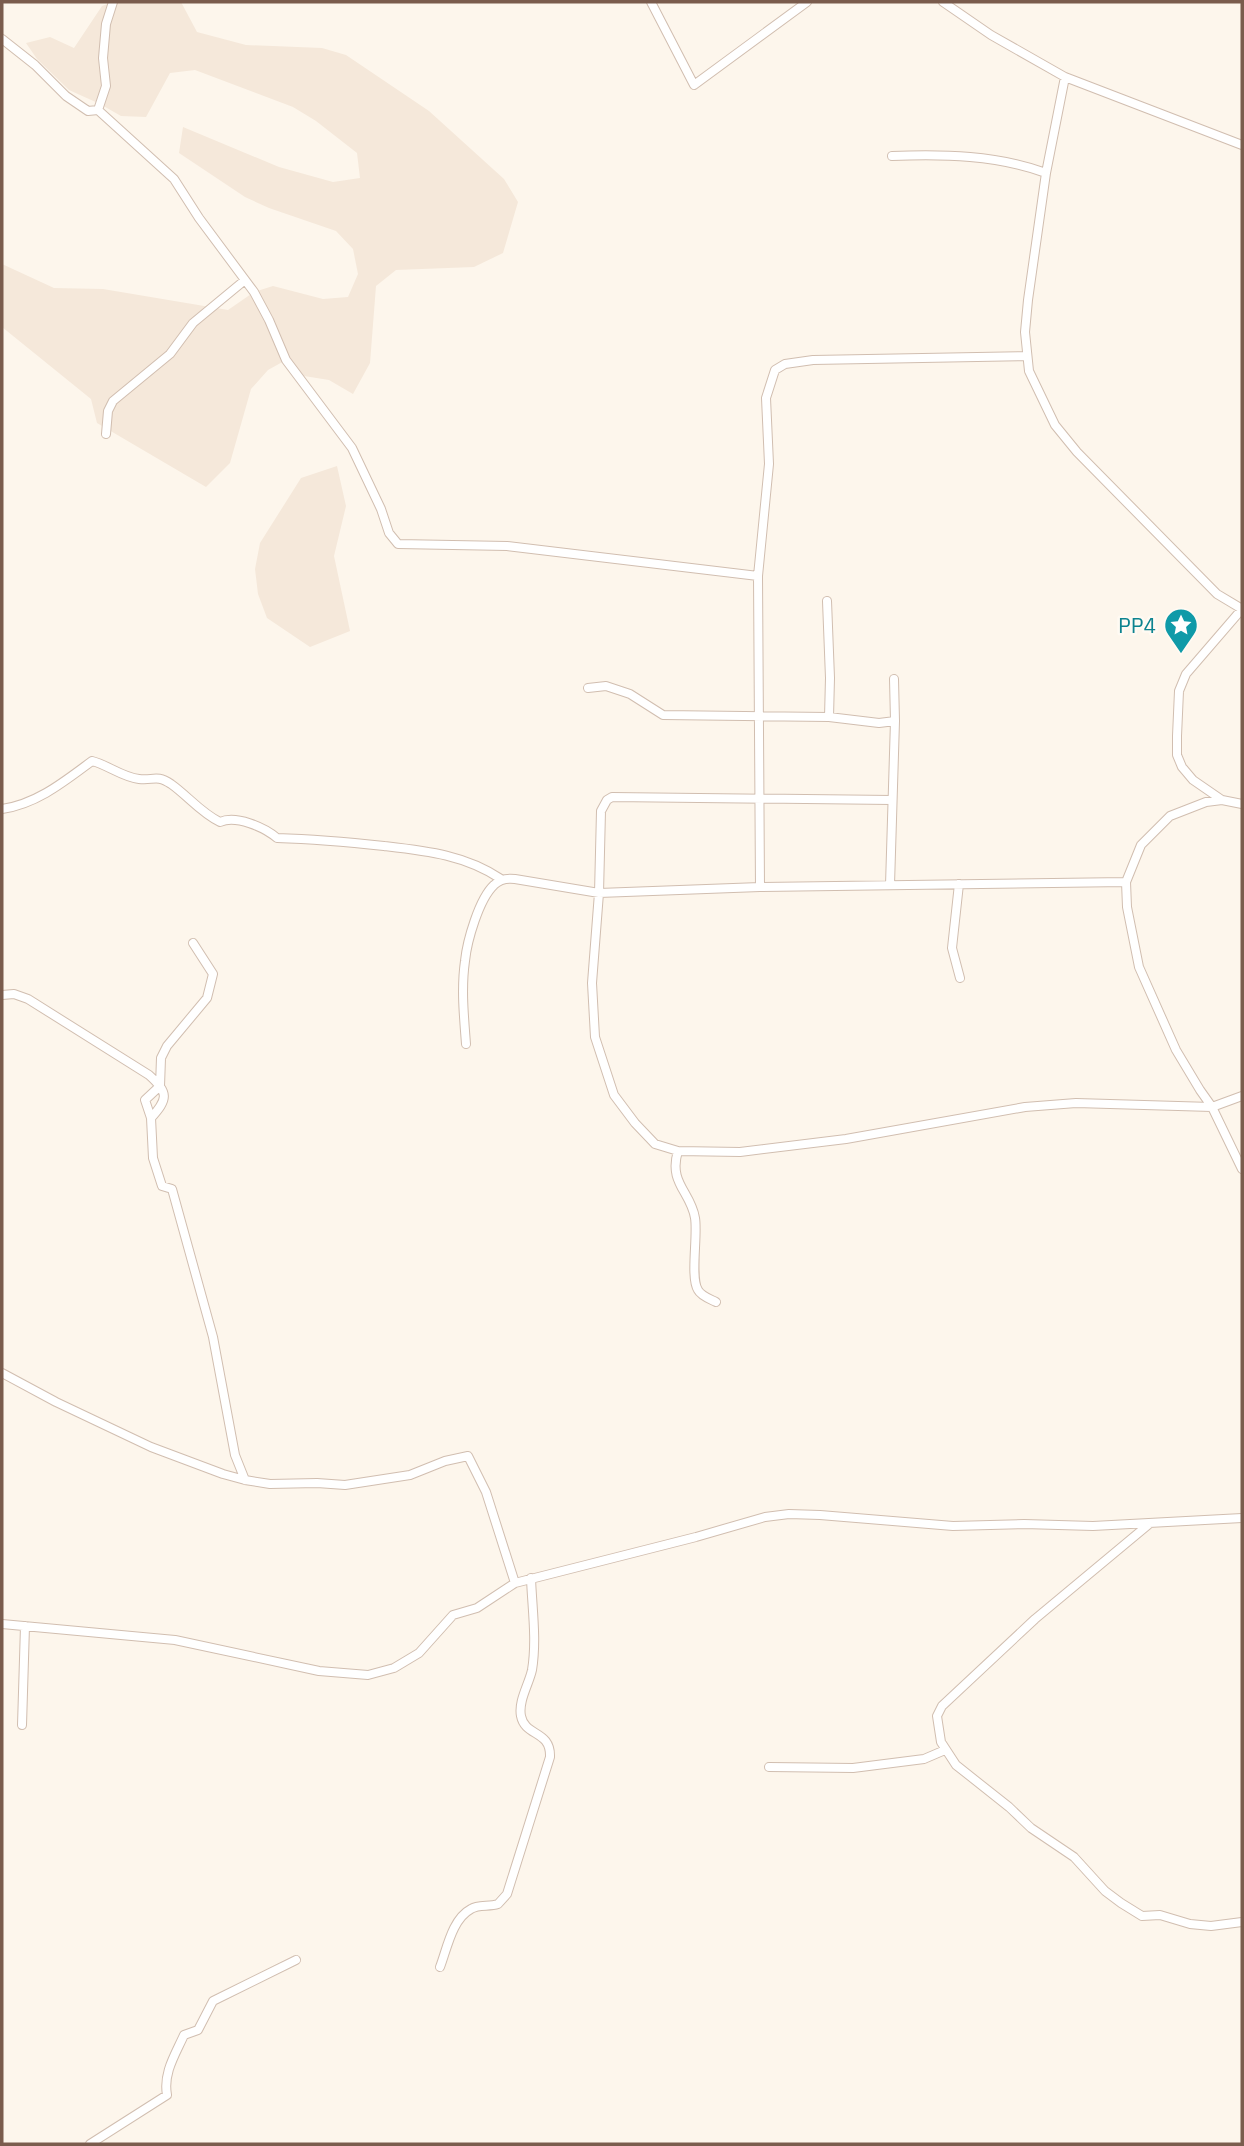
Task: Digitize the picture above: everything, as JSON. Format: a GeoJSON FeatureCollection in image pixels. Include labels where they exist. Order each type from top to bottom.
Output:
{"type":"FeatureCollection","features":[{"type":"Feature","properties":{"kind":"street"},"geometry":{"type":"LineString","coordinates":[[98,110],[106,86],[103,58],[106,24],[113,2]]}},
{"type":"Feature","properties":{"kind":"street"},"geometry":{"type":"LineString","coordinates":[[651,2],[694,85],[807,2]]}},
{"type":"Feature","properties":{"kind":"street"},"geometry":{"type":"LineString","coordinates":[[943,2],[991,35],[1065,77],[1242,145]]}},
{"type":"Feature","properties":{"kind":"street"},"geometry":{"type":"LineString","coordinates":[[2,39],[35,65],[66,96],[88,111],[98,110],[174,179],[245,280],[269,320],[286,360],[352,448],[377,499],[389,533],[398,544],[507,546],[758,576]]}},
{"type":"Feature","properties":{"kind":"street"},"geometry":{"type":"LineString","coordinates":[[1065,77],[1046,173],[1027,310],[1026,356],[1029,371],[1055,425],[1077,452],[1217,594],[1242,609],[1186,674],[1179,691],[1177,755],[1181,767],[1193,780],[1222,800]]}},
{"type":"Feature","properties":{"kind":"street"},"geometry":{"type":"LineString","coordinates":[[892,156],[937,154],[1023,165],[1046,173]]}},
{"type":"Feature","properties":{"kind":"street"},"geometry":{"type":"LineString","coordinates":[[106,434],[108,411],[113,401],[170,354],[193,323],[245,280]]}},
{"type":"Feature","properties":{"kind":"street"},"geometry":{"type":"LineString","coordinates":[[760,887],[758,576],[769,479],[766,398],[772,375],[778,366],[813,360],[1026,356]]}},
{"type":"Feature","properties":{"kind":"street"},"geometry":{"type":"LineString","coordinates":[[827,601],[829,717]]}},
{"type":"Feature","properties":{"kind":"street"},"geometry":{"type":"LineString","coordinates":[[890,885],[894,679]]}},
{"type":"Feature","properties":{"kind":"street"},"geometry":{"type":"LineString","coordinates":[[588,688],[606,686],[630,694],[663,715],[829,717],[895,725]]}},
{"type":"Feature","properties":{"kind":"street"},"geometry":{"type":"LineString","coordinates":[[2,809],[16,807],[56,789],[92,761],[140,779],[161,779],[219,822],[226,819],[237,821],[270,832],[277,838],[340,840],[437,852],[485,868],[502,880]]}},
{"type":"Feature","properties":{"kind":"street"},"geometry":{"type":"LineString","coordinates":[[892,800],[612,797],[607,800],[601,811],[599,893],[592,983],[595,1037],[614,1095],[655,1144],[678,1151],[716,1153],[778,1148],[846,1139],[1025,1107],[1076,1103],[1212,1107],[1242,1096]]}},
{"type":"Feature","properties":{"kind":"street"},"geometry":{"type":"LineString","coordinates":[[1242,804],[1222,800],[1206,802],[1170,816],[1141,845],[1126,883],[1127,907],[1139,967],[1177,1050],[1199,1090],[1212,1107],[1242,1169]]}},
{"type":"Feature","properties":{"kind":"street"},"geometry":{"type":"LineString","coordinates":[[466,1044],[463,994],[465,960],[477,914],[493,886],[502,880],[514,879],[599,893],[760,887],[1126,883]]}},
{"type":"Feature","properties":{"kind":"street"},"geometry":{"type":"LineString","coordinates":[[959,884],[952,948],[960,978]]}},
{"type":"Feature","properties":{"kind":"street"},"geometry":{"type":"LineString","coordinates":[[150,1118],[163,1105],[164,1100],[160,1086],[161,1058],[167,1046],[207,998],[211,986],[213,974],[193,943]]}},
{"type":"Feature","properties":{"kind":"street"},"geometry":{"type":"LineString","coordinates":[[2,995],[14,994],[28,999],[149,1075],[160,1086]]}},
{"type":"Feature","properties":{"kind":"street"},"geometry":{"type":"LineString","coordinates":[[160,1086],[145,1100],[150,1118],[153,1157],[162,1186],[172,1189],[213,1337],[235,1455],[245,1480]]}},
{"type":"Feature","properties":{"kind":"street"},"geometry":{"type":"LineString","coordinates":[[678,1151],[674,1164],[676,1174],[695,1215],[695,1284],[702,1295],[716,1302]]}},
{"type":"Feature","properties":{"kind":"street"},"geometry":{"type":"LineString","coordinates":[[2,1373],[45,1397],[151,1447],[223,1475],[245,1480],[270,1484],[345,1485],[410,1475],[445,1461],[468,1456],[486,1492],[514,1583]]}},
{"type":"Feature","properties":{"kind":"street"},"geometry":{"type":"LineString","coordinates":[[2,1624],[175,1640],[319,1671],[368,1675],[382,1673],[419,1653],[453,1615],[477,1608],[514,1583],[696,1537],[742,1522],[789,1514],[953,1526],[1148,1525],[1242,1518]]}},
{"type":"Feature","properties":{"kind":"street"},"geometry":{"type":"LineString","coordinates":[[1148,1525],[1035,1619],[942,1706],[937,1723],[945,1750],[956,1765],[1031,1828],[1074,1857],[1111,1896],[1142,1916],[1160,1916],[1210,1926],[1242,1922]]}},
{"type":"Feature","properties":{"kind":"street"},"geometry":{"type":"LineString","coordinates":[[440,1967],[461,1918],[474,1907],[498,1904],[507,1894],[550,1757],[546,1740],[525,1725],[520,1714],[533,1659],[531,1578]]}},
{"type":"Feature","properties":{"kind":"street"},"geometry":{"type":"LineString","coordinates":[[22,1725],[25,1626]]}},
{"type":"Feature","properties":{"kind":"street"},"geometry":{"type":"LineString","coordinates":[[769,1768],[853,1768],[924,1759],[945,1750]]}},
{"type":"Feature","properties":{"kind":"street"},"geometry":{"type":"LineString","coordinates":[[90,2144],[167,2095],[164,2082],[184,2035],[198,2030],[213,2001],[296,1960]]}},
{"type":"Feature","properties":{"kind":"shaded area"},"geometry":{"type":"Polygon","coordinates":[[[113,2],[181,2],[197,32],[246,45],[322,48],[346,55],[429,111],[504,179],[518,202],[503,253],[474,267],[396,270],[376,286],[370,363],[353,394],[329,380],[304,376],[286,360],[268,370],[251,389],[230,463],[206,487],[97,423],[91,399],[2,327],[2,264],[54,288],[103,289],[228,310],[254,292],[273,286],[323,299],[348,297],[358,274],[353,249],[336,231],[245,197],[179,153],[183,127],[279,167],[333,182],[360,178],[357,153],[293,107],[195,70],[170,73],[146,117],[121,116],[69,90],[37,59],[26,43],[50,37],[74,48],[102,6],[113,2]]]}},
{"type":"Feature","properties":{"kind":"shaded area"},"geometry":{"type":"Polygon","coordinates":[[[337,466],[346,506],[334,556],[350,631],[310,647],[267,618],[258,594],[255,569],[260,543],[301,478],[337,466]]]}},
{"type":"Feature","properties":{"kind":"place","name":"PP4"},"geometry":{"type":"Point","coordinates":[1181,655]}}]}
